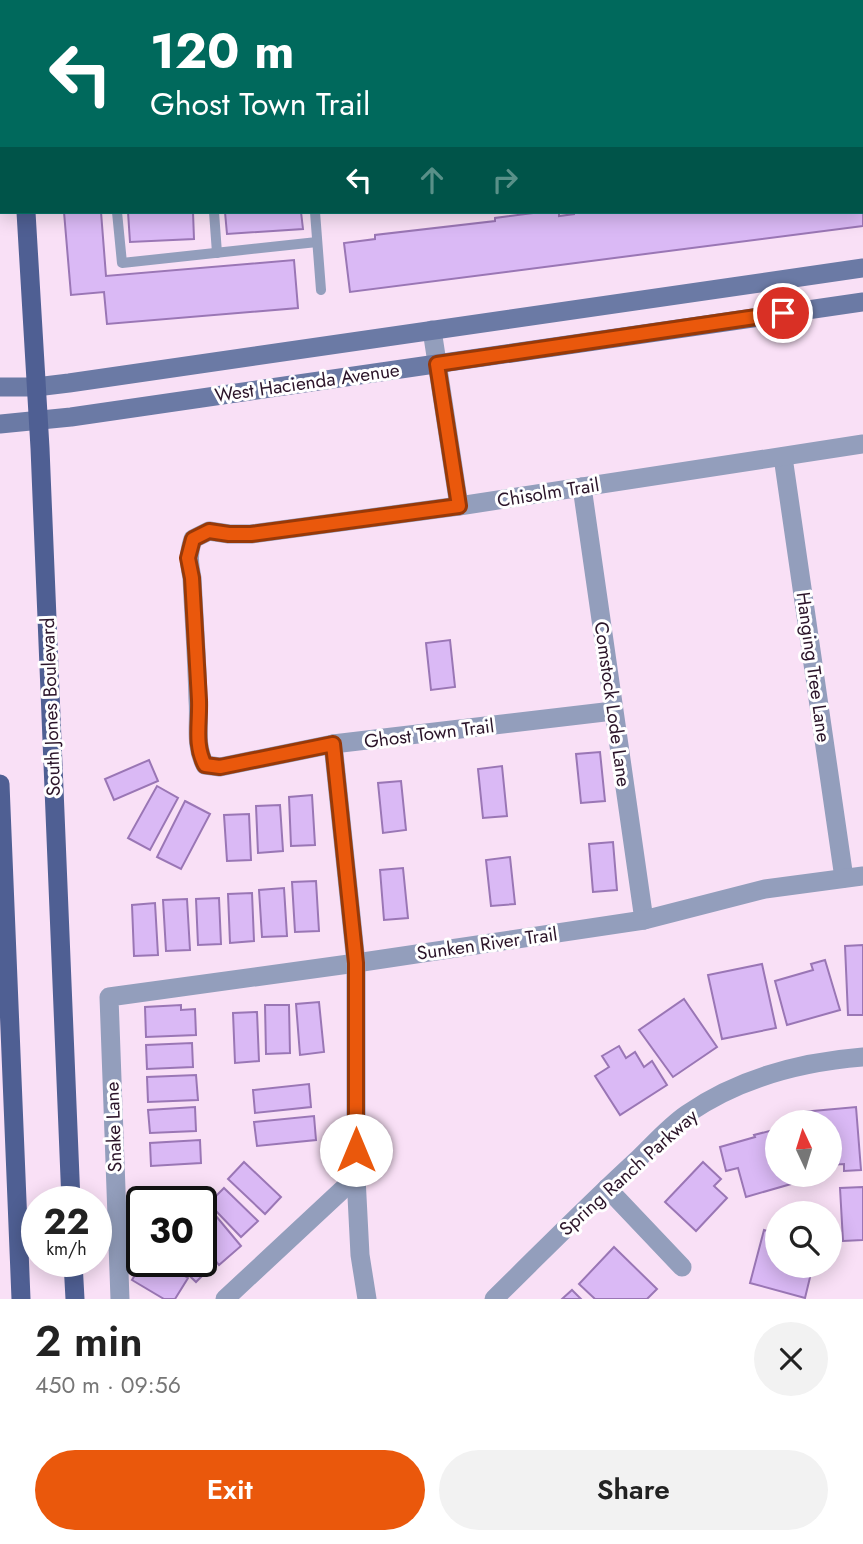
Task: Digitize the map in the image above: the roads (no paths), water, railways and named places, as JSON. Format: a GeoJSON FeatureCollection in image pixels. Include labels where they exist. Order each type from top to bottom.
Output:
{"type":"FeatureCollection","features":[{"type":"Feature","properties":{"kind":"main road","name":"South Jones Boulevard"},"geometry":{"type":"LineString","coordinates":[[26,214],[39,421],[70,1186]]}},
{"type":"Feature","properties":{"kind":"main road","name":"West Hacienda Avenue"},"geometry":{"type":"LineString","coordinates":[[0,387],[36,387],[863,268]]}},
{"type":"Feature","properties":{"kind":"main road","name":"West Hacienda Avenue"},"geometry":{"type":"LineString","coordinates":[[0,424],[39,421],[863,302]]}},
{"type":"Feature","properties":{"kind":"main road"},"geometry":{"type":"LineString","coordinates":[[0,783],[21,1299]]}},
{"type":"Feature","properties":{"kind":"main road"},"geometry":{"type":"LineString","coordinates":[[74,1277],[75,1299]]}},
{"type":"Feature","properties":{"kind":"street"},"geometry":{"type":"LineString","coordinates":[[432,331],[459,506]]}},
{"type":"Feature","properties":{"kind":"street","name":"Chisolm Trail"},"geometry":{"type":"LineString","coordinates":[[205,765],[199,754],[197,740],[199,705],[192,578],[188,558],[193,539],[209,531],[251,534],[459,506],[863,444]]}},
{"type":"Feature","properties":{"kind":"street","name":"Hanging Tree Lane"},"geometry":{"type":"LineString","coordinates":[[783,457],[853,877]]}},
{"type":"Feature","properties":{"kind":"street","name":"Comstock Lode Lane"},"geometry":{"type":"LineString","coordinates":[[582,487],[644,920]]}},
{"type":"Feature","properties":{"kind":"street","name":"Ghost Town Trail"},"geometry":{"type":"LineString","coordinates":[[205,765],[220,767],[333,744],[613,711]]}},
{"type":"Feature","properties":{"kind":"street"},"geometry":{"type":"LineString","coordinates":[[333,744],[356,963],[356,1177],[360,1255],[368,1299]]}},
{"type":"Feature","properties":{"kind":"street","name":"Sunken River Trail"},"geometry":{"type":"LineString","coordinates":[[109,997],[644,920],[765,889],[853,877]]}},
{"type":"Feature","properties":{"kind":"street","name":"Snake Lane"},"geometry":{"type":"LineString","coordinates":[[109,997],[120,1299]]}},
{"type":"Feature","properties":{"kind":"street","name":"Spring Ranch Parkway"},"geometry":{"type":"LineString","coordinates":[[494,1299],[686,1115],[725,1092],[765,1075],[828,1060],[863,1057]]}},
{"type":"Feature","properties":{"kind":"street"},"geometry":{"type":"LineString","coordinates":[[225,1299],[356,1177]]}},
{"type":"Feature","properties":{"kind":"street"},"geometry":{"type":"LineString","coordinates":[[607,1188],[682,1267]]}},
{"type":"Feature","properties":{"kind":"lane"},"geometry":{"type":"LineString","coordinates":[[117,214],[122,263],[317,242]]}},
{"type":"Feature","properties":{"kind":"lane"},"geometry":{"type":"LineString","coordinates":[[214,214],[218,253]]}},
{"type":"Feature","properties":{"kind":"lane"},"geometry":{"type":"LineString","coordinates":[[315,214],[321,290]]}}]}
